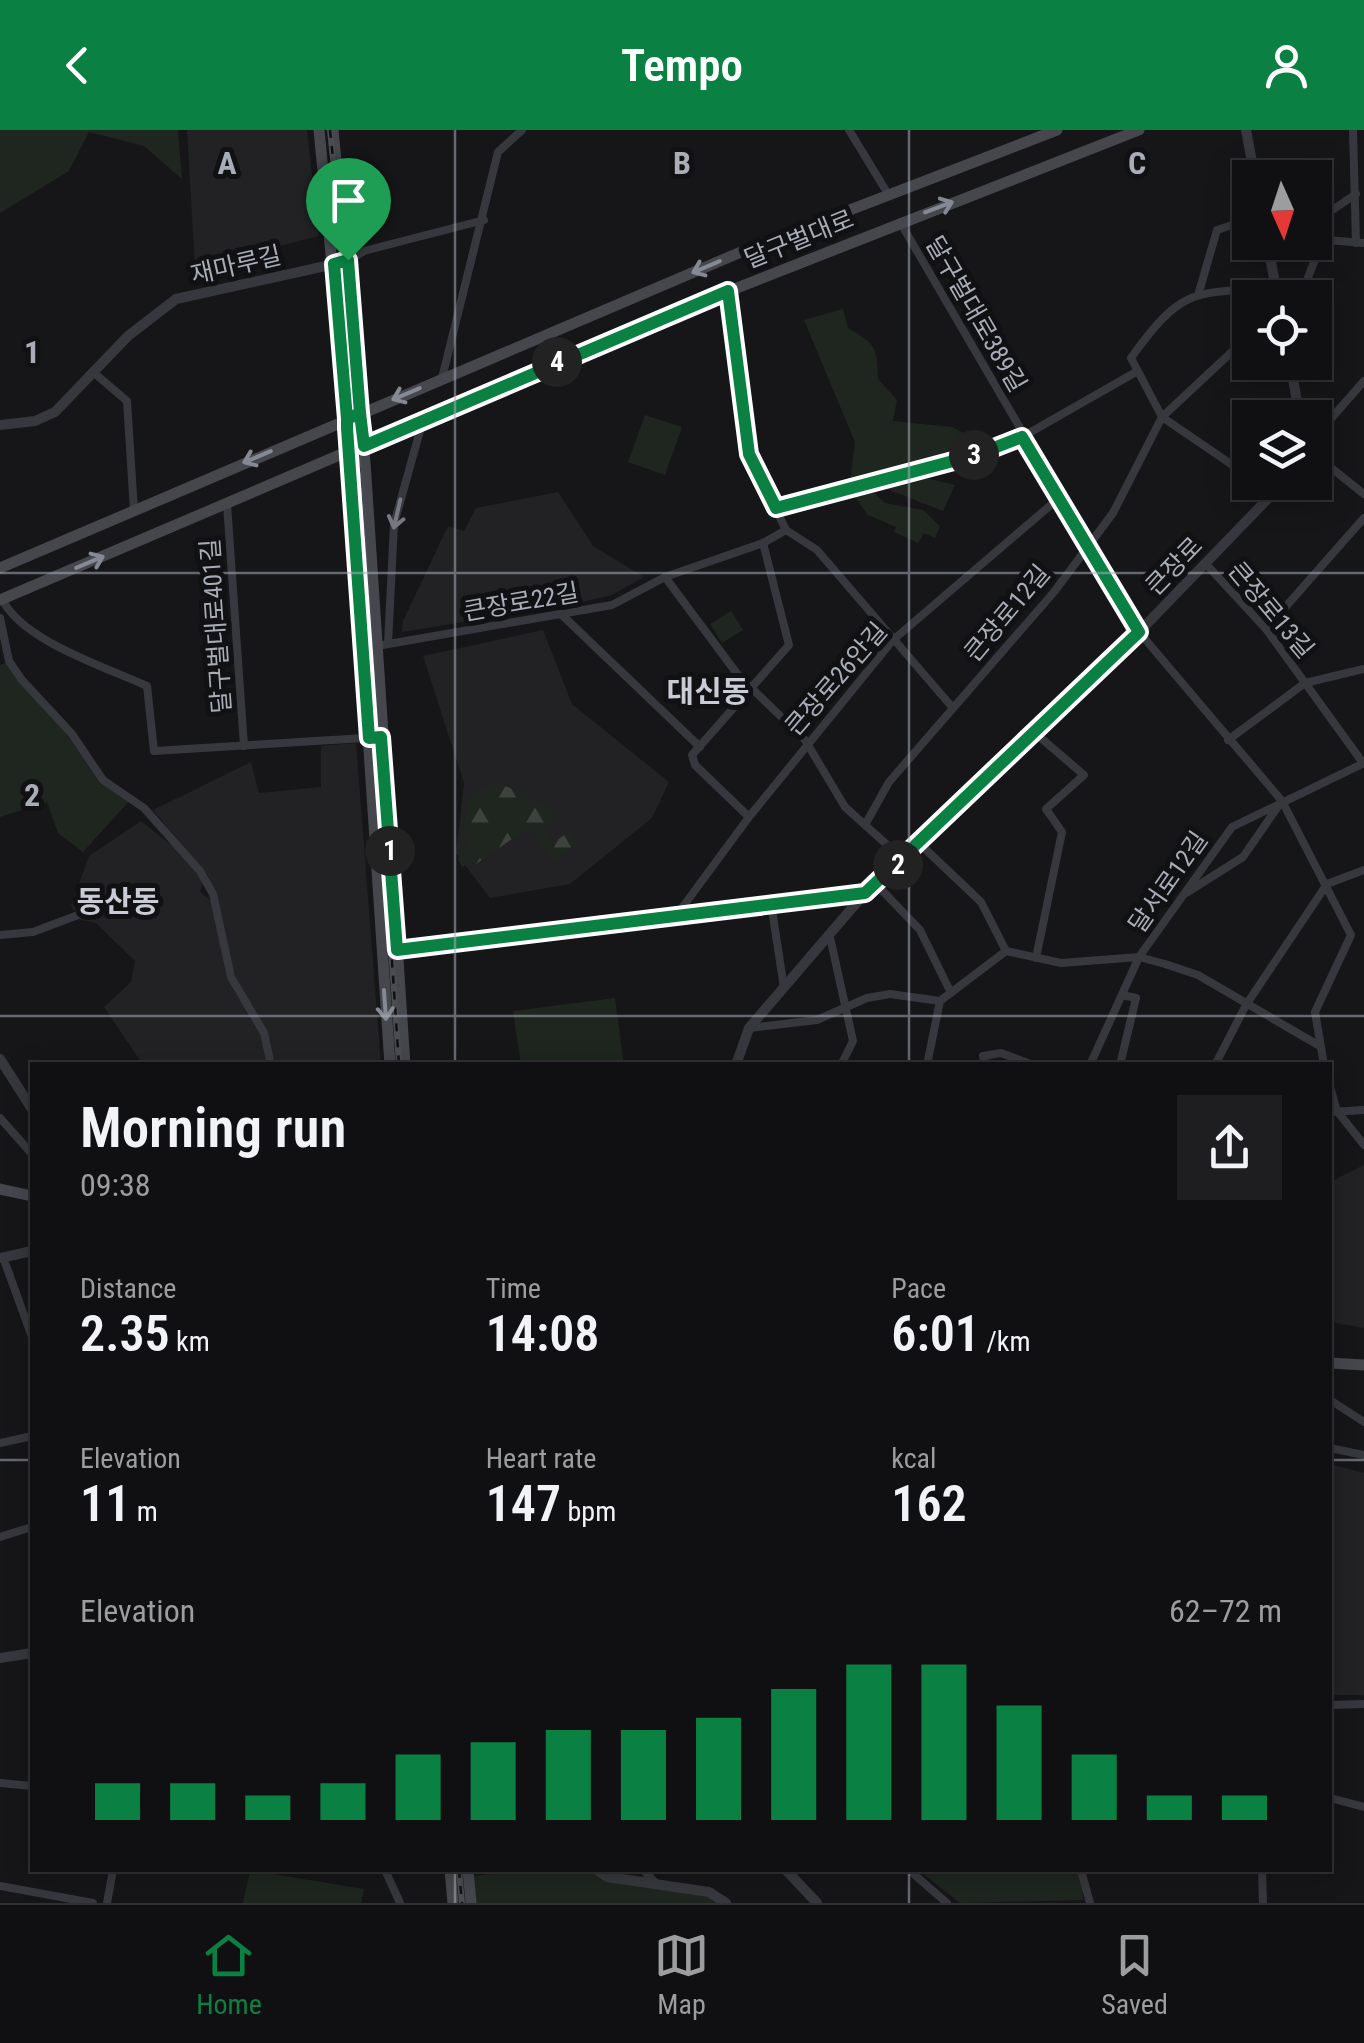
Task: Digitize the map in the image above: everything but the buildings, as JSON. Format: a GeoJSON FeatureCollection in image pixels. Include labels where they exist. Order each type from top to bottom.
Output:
{"type":"FeatureCollection","features":[{"type":"Feature","properties":{"kind":"main road"},"geometry":{"type":"LineString","coordinates":[[320,130],[397,950],[404,1062]]}},
{"type":"Feature","properties":{"kind":"main road"},"geometry":{"type":"LineString","coordinates":[[333,130],[382,645],[375,738],[390,1062]]}},
{"type":"Feature","properties":{"kind":"main road","name":"달구벌대로"},"geometry":{"type":"LineString","coordinates":[[0,568],[442,378],[888,194],[1058,130]]}},
{"type":"Feature","properties":{"kind":"main road","name":"달구벌대로"},"geometry":{"type":"LineString","coordinates":[[1,600],[728,291],[1139,130]]}},
{"type":"Feature","properties":{"kind":"main road"},"geometry":{"type":"LineString","coordinates":[[0,1189],[30,1196]]}},
{"type":"Feature","properties":{"kind":"main road"},"geometry":{"type":"LineString","coordinates":[[1332,1363],[1364,1366]]}},
{"type":"Feature","properties":{"kind":"main road"},"geometry":{"type":"LineString","coordinates":[[450,1872],[453,1903]]}},
{"type":"Feature","properties":{"kind":"main road"},"geometry":{"type":"LineString","coordinates":[[468,1872],[471,1903]]}},
{"type":"Feature","properties":{"kind":"street"},"geometry":{"type":"LineString","coordinates":[[442,378],[498,152],[522,130]]}},
{"type":"Feature","properties":{"kind":"street"},"geometry":{"type":"LineString","coordinates":[[849,130],[888,194]]}},
{"type":"Feature","properties":{"kind":"street"},"geometry":{"type":"LineString","coordinates":[[1246,130],[1252,160]]}},
{"type":"Feature","properties":{"kind":"street"},"geometry":{"type":"LineString","coordinates":[[1332,240],[1360,243],[1353,130]]}},
{"type":"Feature","properties":{"kind":"street"},"geometry":{"type":"LineString","coordinates":[[1332,208],[1356,194]]}},
{"type":"Feature","properties":{"kind":"street"},"geometry":{"type":"LineString","coordinates":[[348,260],[364,250],[484,220]]}},
{"type":"Feature","properties":{"kind":"street","name":"달구벌대로389길"},"geometry":{"type":"LineString","coordinates":[[900,222],[1139,632],[1282,801],[1350,935]]}},
{"type":"Feature","properties":{"kind":"street"},"geometry":{"type":"LineString","coordinates":[[1199,292],[1217,230],[1232,225]]}},
{"type":"Feature","properties":{"kind":"street","name":"재마루길"},"geometry":{"type":"LineString","coordinates":[[0,425],[35,421],[55,412],[128,336],[176,299],[348,260]]}},
{"type":"Feature","properties":{"kind":"street"},"geometry":{"type":"LineString","coordinates":[[728,291],[749,454],[786,530],[818,552],[952,707]]}},
{"type":"Feature","properties":{"kind":"street"},"geometry":{"type":"LineString","coordinates":[[1232,292],[1199,292],[1178,302],[1155,325],[1132,358],[1162,417],[1232,465]]}},
{"type":"Feature","properties":{"kind":"street","name":"큰장로12길"},"geometry":{"type":"LineString","coordinates":[[865,825],[888,782],[1088,546],[1131,484],[1149,437],[1162,417],[1232,351]]}},
{"type":"Feature","properties":{"kind":"street"},"geometry":{"type":"LineString","coordinates":[[93,372],[127,402],[134,510]]}},
{"type":"Feature","properties":{"kind":"street"},"geometry":{"type":"LineString","coordinates":[[776,508],[976,455],[1022,437],[1136,372]]}},
{"type":"Feature","properties":{"kind":"street"},"geometry":{"type":"LineString","coordinates":[[1332,418],[1364,381]]}},
{"type":"Feature","properties":{"kind":"street"},"geometry":{"type":"LineString","coordinates":[[382,645],[394,524],[423,420]]}},
{"type":"Feature","properties":{"kind":"street"},"geometry":{"type":"LineString","coordinates":[[1332,468],[1364,494]]}},
{"type":"Feature","properties":{"kind":"street","name":"큰장로26안길"},"geometry":{"type":"LineString","coordinates":[[676,916],[749,817],[893,640],[1059,498]]}},
{"type":"Feature","properties":{"kind":"street","name":"큰장로"},"geometry":{"type":"LineString","coordinates":[[737,1062],[750,1028],[865,893],[904,860],[1139,632],[1267,500]]}},
{"type":"Feature","properties":{"kind":"street","name":"달구벌대로401길"},"geometry":{"type":"LineString","coordinates":[[227,504],[244,746]]}},
{"type":"Feature","properties":{"kind":"street"},"geometry":{"type":"LineString","coordinates":[[1266,629],[1364,518]]}},
{"type":"Feature","properties":{"kind":"street","name":"큰장로22길"},"geometry":{"type":"LineString","coordinates":[[382,645],[612,605],[665,577],[763,543],[786,530]]}},
{"type":"Feature","properties":{"kind":"street"},"geometry":{"type":"LineString","coordinates":[[749,817],[695,766],[696,751],[789,645],[763,543]]}},
{"type":"Feature","properties":{"kind":"street","name":"큰장로13길"},"geometry":{"type":"LineString","coordinates":[[1205,564],[1266,629],[1364,763]]}},
{"type":"Feature","properties":{"kind":"street"},"geometry":{"type":"LineString","coordinates":[[665,577],[738,674],[807,744],[845,807],[904,860]]}},
{"type":"Feature","properties":{"kind":"street"},"geometry":{"type":"LineString","coordinates":[[1,600],[40,637],[148,686],[154,752],[375,738]]}},
{"type":"Feature","properties":{"kind":"street"},"geometry":{"type":"LineString","coordinates":[[564,616],[696,751]]}},
{"type":"Feature","properties":{"kind":"street"},"geometry":{"type":"LineString","coordinates":[[0,618],[10,661],[72,734],[103,780],[144,808],[200,872],[213,894],[232,977],[264,1033],[270,1062]]}},
{"type":"Feature","properties":{"kind":"street","name":"큰장로13길"},"geometry":{"type":"LineString","coordinates":[[1305,683],[1364,669]]}},
{"type":"Feature","properties":{"kind":"street"},"geometry":{"type":"LineString","coordinates":[[1228,740],[1305,683]]}},
{"type":"Feature","properties":{"kind":"street"},"geometry":{"type":"LineString","coordinates":[[1035,732],[1084,775],[1046,809],[1062,832],[1036,958]]}},
{"type":"Feature","properties":{"kind":"street","name":"달서로12길"},"geometry":{"type":"LineString","coordinates":[[1091,1062],[1139,958],[1232,826],[1364,763]]}},
{"type":"Feature","properties":{"kind":"street","name":"달서로12길"},"geometry":{"type":"LineString","coordinates":[[1184,894],[1243,856],[1282,801]]}},
{"type":"Feature","properties":{"kind":"street"},"geometry":{"type":"LineString","coordinates":[[920,844],[980,902],[1006,951],[1061,963],[1139,958]]}},
{"type":"Feature","properties":{"kind":"street"},"geometry":{"type":"LineString","coordinates":[[1217,1062],[1246,1005],[1326,884],[1364,870]]}},
{"type":"Feature","properties":{"kind":"street"},"geometry":{"type":"LineString","coordinates":[[876,884],[920,930],[951,993]]}},
{"type":"Feature","properties":{"kind":"street"},"geometry":{"type":"LineString","coordinates":[[397,950],[865,893]]}},
{"type":"Feature","properties":{"kind":"street"},"geometry":{"type":"LineString","coordinates":[[771,903],[784,988]]}},
{"type":"Feature","properties":{"kind":"street"},"geometry":{"type":"LineString","coordinates":[[0,935],[32,932],[94,909]]}},
{"type":"Feature","properties":{"kind":"street"},"geometry":{"type":"LineString","coordinates":[[1323,1062],[1315,1012],[1350,935],[1364,934]]}},
{"type":"Feature","properties":{"kind":"street"},"geometry":{"type":"LineString","coordinates":[[830,937],[853,1041],[842,1062]]}},
{"type":"Feature","properties":{"kind":"street"},"geometry":{"type":"LineString","coordinates":[[928,1062],[940,1002],[1006,951]]}},
{"type":"Feature","properties":{"kind":"street","name":"달서로12길"},"geometry":{"type":"LineString","coordinates":[[1139,958],[1198,975],[1318,1046]]}},
{"type":"Feature","properties":{"kind":"street"},"geometry":{"type":"LineString","coordinates":[[750,1028],[816,1020],[890,994],[940,1002]]}},
{"type":"Feature","properties":{"kind":"street"},"geometry":{"type":"LineString","coordinates":[[1121,1062],[1136,998],[1122,995]]}},
{"type":"Feature","properties":{"kind":"street"},"geometry":{"type":"LineString","coordinates":[[984,1062],[983,1056],[1001,1053],[1025,1062]]}},
{"type":"Feature","properties":{"kind":"street"},"geometry":{"type":"LineString","coordinates":[[0,1059],[30,1107]]}},
{"type":"Feature","properties":{"kind":"street"},"geometry":{"type":"LineString","coordinates":[[1333,1112],[1364,1110]]}},
{"type":"Feature","properties":{"kind":"street"},"geometry":{"type":"LineString","coordinates":[[1333,1112],[1364,1144]]}},
{"type":"Feature","properties":{"kind":"street"},"geometry":{"type":"LineString","coordinates":[[0,1118],[30,1152]]}},
{"type":"Feature","properties":{"kind":"street"},"geometry":{"type":"LineString","coordinates":[[30,1251],[2,1258],[30,1333]]}},
{"type":"Feature","properties":{"kind":"street"},"geometry":{"type":"LineString","coordinates":[[1332,1401],[1364,1422]]}},
{"type":"Feature","properties":{"kind":"street"},"geometry":{"type":"LineString","coordinates":[[0,1443],[30,1436]]}},
{"type":"Feature","properties":{"kind":"street"},"geometry":{"type":"LineString","coordinates":[[1332,1448],[1364,1454]]}},
{"type":"Feature","properties":{"kind":"street"},"geometry":{"type":"LineString","coordinates":[[0,1537],[30,1528]]}},
{"type":"Feature","properties":{"kind":"street"},"geometry":{"type":"LineString","coordinates":[[0,1658],[30,1653]]}},
{"type":"Feature","properties":{"kind":"street"},"geometry":{"type":"LineString","coordinates":[[1332,1705],[1364,1704]]}},
{"type":"Feature","properties":{"kind":"street"},"geometry":{"type":"LineString","coordinates":[[0,1783],[30,1786]]}},
{"type":"Feature","properties":{"kind":"street"},"geometry":{"type":"LineString","coordinates":[[1332,1798],[1362,1806],[1364,1793]]}},
{"type":"Feature","properties":{"kind":"street"},"geometry":{"type":"LineString","coordinates":[[107,1903],[113,1872]]}},
{"type":"Feature","properties":{"kind":"street"},"geometry":{"type":"LineString","coordinates":[[385,1872],[400,1903]]}},
{"type":"Feature","properties":{"kind":"street"},"geometry":{"type":"LineString","coordinates":[[600,1872],[607,1877],[708,1892],[726,1903]]}},
{"type":"Feature","properties":{"kind":"street"},"geometry":{"type":"LineString","coordinates":[[646,1872],[657,1884]]}},
{"type":"Feature","properties":{"kind":"street"},"geometry":{"type":"LineString","coordinates":[[788,1872],[816,1903]]}},
{"type":"Feature","properties":{"kind":"street"},"geometry":{"type":"LineString","coordinates":[[912,1872],[931,1884],[948,1903]]}},
{"type":"Feature","properties":{"kind":"street"},"geometry":{"type":"LineString","coordinates":[[1082,1872],[1090,1903]]}},
{"type":"Feature","properties":{"kind":"street"},"geometry":{"type":"LineString","coordinates":[[1262,1872],[1263,1903]]}},
{"type":"Feature","properties":{"kind":"street"},"geometry":{"type":"LineString","coordinates":[[0,1886],[93,1903]]}},
{"type":"Feature","properties":{"kind":"shaded area"},"geometry":{"type":"Polygon","coordinates":[[[187,130],[307,130],[319,236],[195,267],[187,130]]]}},
{"type":"Feature","properties":{"kind":"shaded area"},"geometry":{"type":"Polygon","coordinates":[[[558,492],[593,546],[644,577],[612,595],[568,605],[402,632],[403,621],[448,526],[464,531],[476,508],[558,492]]]}},
{"type":"Feature","properties":{"kind":"shaded area"},"geometry":{"type":"Polygon","coordinates":[[[543,630],[572,704],[669,782],[652,818],[570,884],[490,898],[456,853],[464,783],[423,656],[543,630]]]}},
{"type":"Feature","properties":{"kind":"shaded area"},"geometry":{"type":"Polygon","coordinates":[[[356,743],[381,1062],[274,1062],[267,1033],[234,976],[208,876],[153,810],[251,762],[259,793],[321,787],[321,746],[356,743]]]}},
{"type":"Feature","properties":{"kind":"shaded area"},"geometry":{"type":"Polygon","coordinates":[[[141,821],[180,852],[204,881],[200,892],[211,901],[229,976],[261,1034],[267,1062],[141,1062],[104,1007],[131,982],[135,961],[96,923],[80,920],[71,905],[89,856],[141,821]]]}},
{"type":"Feature","properties":{"kind":"shaded area"},"geometry":{"type":"Polygon","coordinates":[[[1364,1165],[1364,1328],[1332,1322],[1332,1181],[1364,1165]]]}},
{"type":"Feature","properties":{"kind":"shaded area"},"geometry":{"type":"Polygon","coordinates":[[[1332,1465],[1364,1473],[1364,1695],[1332,1695],[1332,1465]]]}},
{"type":"Feature","properties":{"kind":"green space"},"geometry":{"type":"Polygon","coordinates":[[[0,130],[178,130],[182,179],[144,146],[89,132],[69,171],[0,213],[0,130]]]}},
{"type":"Feature","properties":{"kind":"green space"},"geometry":{"type":"Polygon","coordinates":[[[843,309],[848,328],[874,348],[878,379],[897,400],[893,421],[952,427],[992,448],[905,473],[955,485],[943,511],[892,491],[879,481],[866,485],[885,503],[923,510],[940,526],[935,538],[924,533],[918,543],[894,532],[896,527],[868,515],[849,489],[855,442],[804,320],[843,309]]]}},
{"type":"Feature","properties":{"kind":"green space"},"geometry":{"type":"Polygon","coordinates":[[[645,415],[682,427],[665,475],[628,462],[645,415]]]}},
{"type":"Feature","properties":{"kind":"green space"},"geometry":{"type":"Polygon","coordinates":[[[731,611],[743,630],[722,643],[710,624],[731,611]]]}},
{"type":"Feature","properties":{"kind":"green space"},"geometry":{"type":"Polygon","coordinates":[[[9,661],[103,780],[131,799],[83,852],[58,833],[47,802],[0,817],[0,665],[9,661]]]}},
{"type":"Feature","properties":{"kind":"green space"},"geometry":{"type":"Polygon","coordinates":[[[495,784],[521,793],[558,815],[542,827],[553,843],[570,831],[578,844],[553,860],[529,827],[472,867],[468,863],[462,867],[458,859],[469,846],[464,833],[468,798],[495,784]]]}},
{"type":"Feature","properties":{"kind":"green space"},"geometry":{"type":"Polygon","coordinates":[[[615,998],[624,1062],[521,1062],[513,1011],[615,998]]]}},
{"type":"Feature","properties":{"kind":"green space"},"geometry":{"type":"Polygon","coordinates":[[[250,1872],[364,1889],[361,1903],[243,1903],[250,1872]]]}},
{"type":"Feature","properties":{"kind":"green space"},"geometry":{"type":"Polygon","coordinates":[[[503,1872],[605,1872],[677,1884],[725,1903],[471,1903],[468,1877],[503,1872]]]}},
{"type":"Feature","properties":{"kind":"green space"},"geometry":{"type":"Polygon","coordinates":[[[921,1872],[1082,1872],[1083,1900],[960,1903],[921,1872]]]}},
{"type":"Feature","properties":{"kind":"railway"},"geometry":{"type":"LineString","coordinates":[[330,130],[347,291],[399,1062]]}},
{"type":"Feature","properties":{"kind":"railway"},"geometry":{"type":"LineString","coordinates":[[459,1872],[462,1903]]}},
{"type":"Feature","properties":{"kind":"district","name":"대신동"},"geometry":{"type":"Point","coordinates":[708,691]}},
{"type":"Feature","properties":{"kind":"district","name":"동산동"},"geometry":{"type":"Point","coordinates":[118,901]}},
{"type":"Feature","properties":{"kind":"route"},"geometry":{"type":"LineString","coordinates":[[348,260],[334,264],[347,419],[360,413],[364,446],[728,291],[736,380],[749,454],[776,508],[976,455],[1022,437],[1139,632],[904,860],[865,893],[397,950],[381,737],[369,738],[347,428],[347,419],[360,413],[348,260]]}}]}
